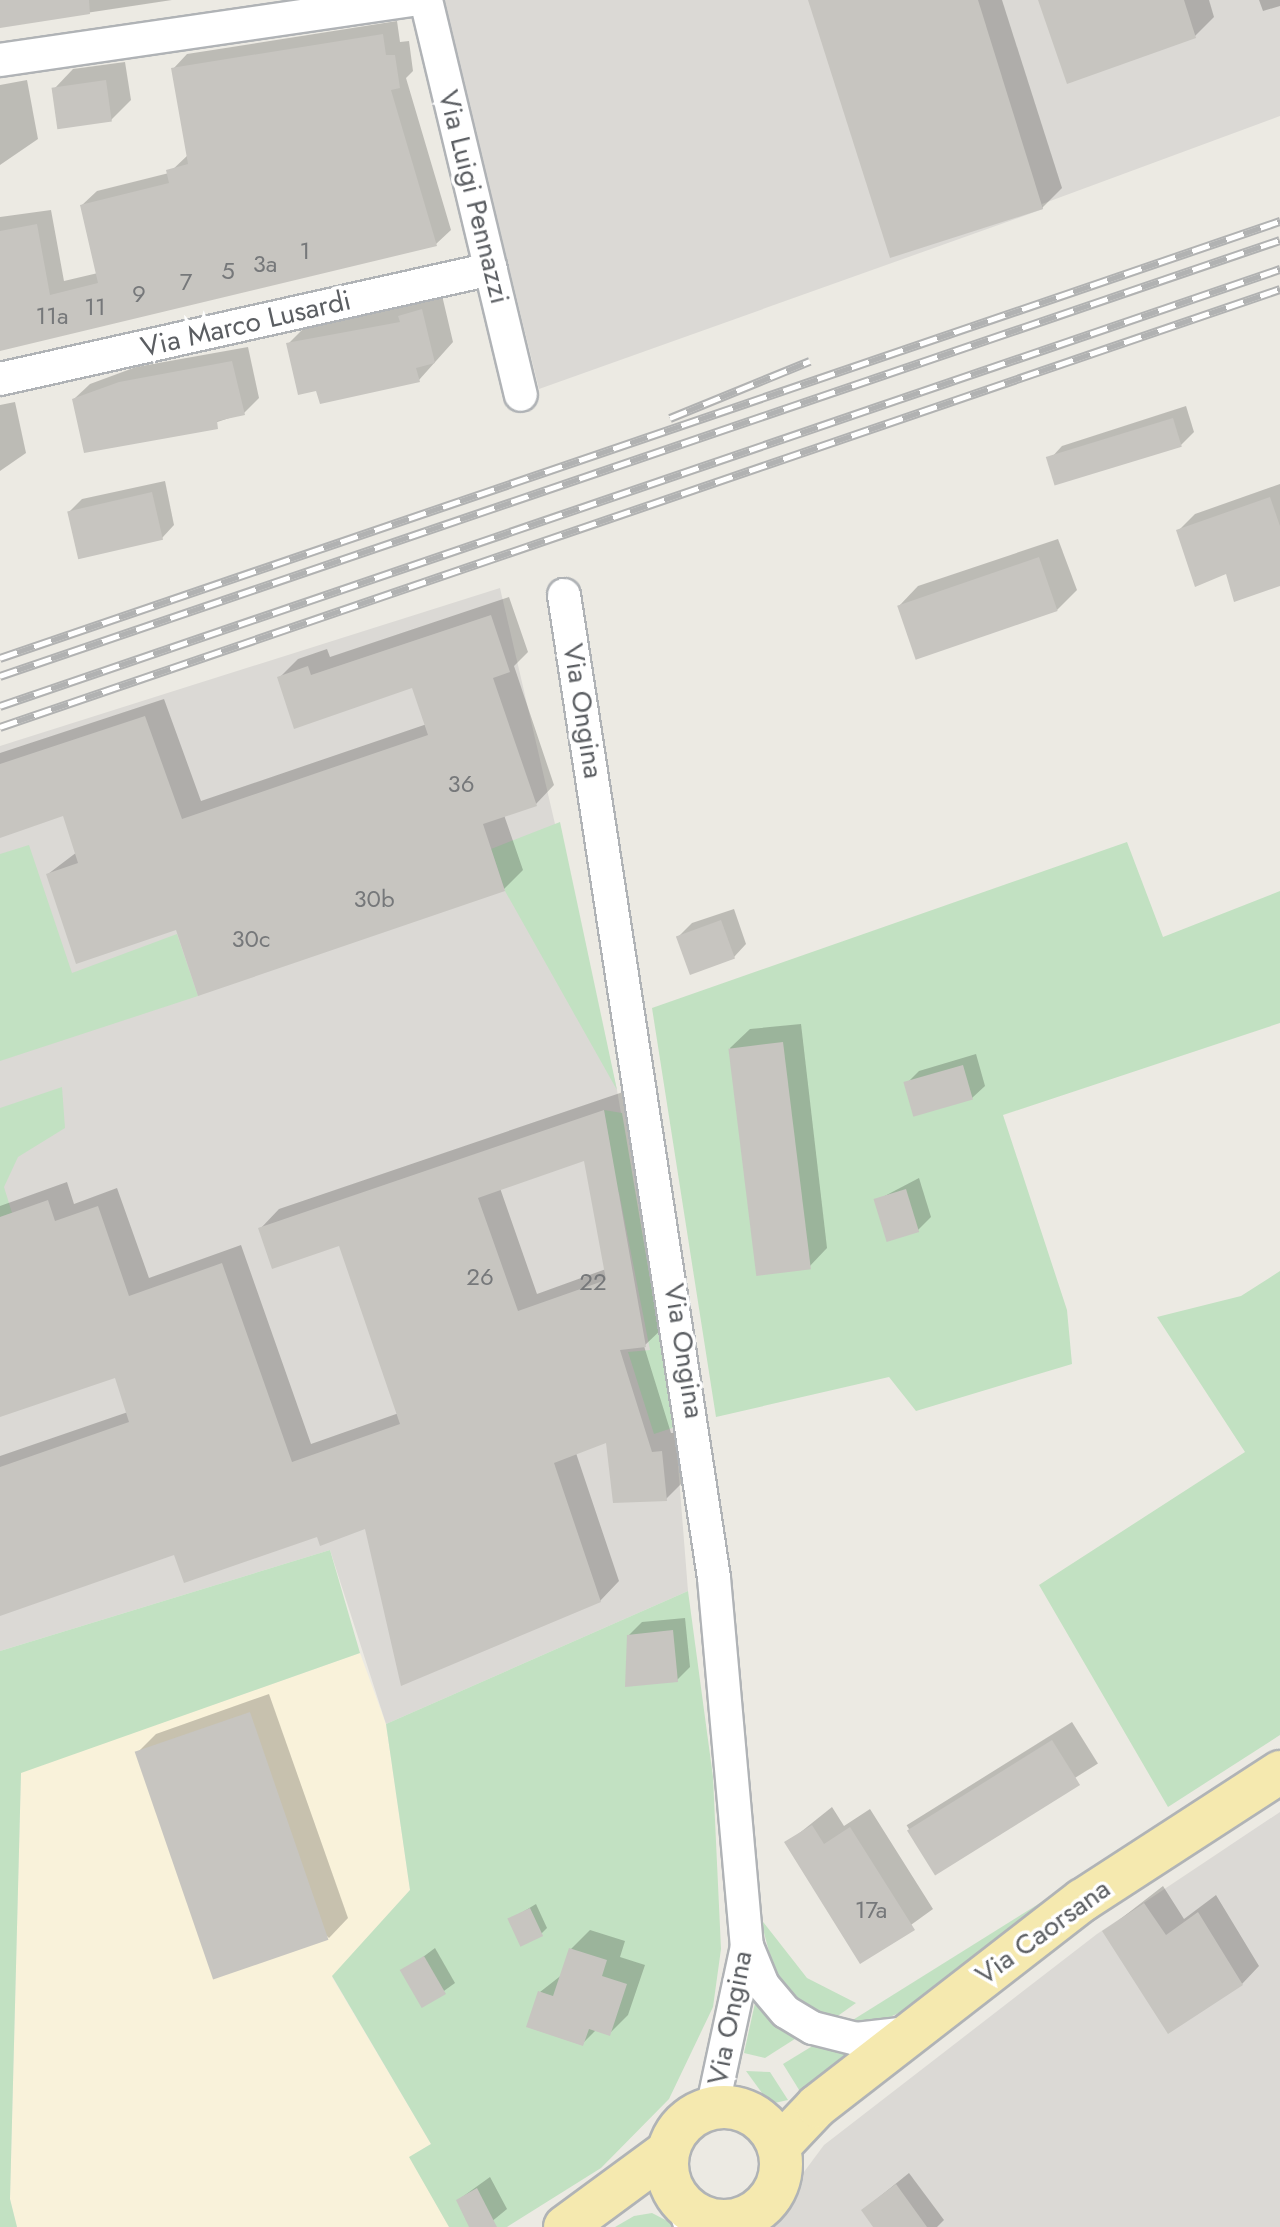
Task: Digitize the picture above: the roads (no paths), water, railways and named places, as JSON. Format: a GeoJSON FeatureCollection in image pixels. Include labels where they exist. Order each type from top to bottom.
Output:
{"type":"FeatureCollection","features":[{"type":"Feature","properties":{"kind":"main road","name":"Via Caorsana"},"geometry":{"type":"LineString","coordinates":[[817,2106],[1083,1900],[1280,1772]]}},
{"type":"Feature","properties":{"kind":"main road"},"geometry":{"type":"LineString","coordinates":[[817,2106],[779,2146],[774,2191],[736,2223],[699,2215],[679,2193],[688,2119],[723,2108],[779,2119],[817,2106]]}},
{"type":"Feature","properties":{"kind":"main road"},"geometry":{"type":"LineString","coordinates":[[723,2108],[753,2114],[779,2146]]}},
{"type":"Feature","properties":{"kind":"main road"},"geometry":{"type":"LineString","coordinates":[[565,2227],[679,2193]]}},
{"type":"Feature","properties":{"kind":"main road"},"geometry":{"type":"LineString","coordinates":[[576,2227],[679,2193]]}},
{"type":"Feature","properties":{"kind":"street"},"geometry":{"type":"LineString","coordinates":[[0,60],[412,0]]}},
{"type":"Feature","properties":{"kind":"street","name":"Via Luigi Pennazzi"},"geometry":{"type":"LineString","coordinates":[[426,0],[521,395]]}},
{"type":"Feature","properties":{"kind":"street","name":"Via Marco Lusardi"},"geometry":{"type":"LineString","coordinates":[[0,379],[491,269]]}},
{"type":"Feature","properties":{"kind":"street","name":"Via Ongina"},"geometry":{"type":"LineString","coordinates":[[564,595],[699,1445],[747,1946],[723,2108]]}},
{"type":"Feature","properties":{"kind":"street"},"geometry":{"type":"LineString","coordinates":[[747,1946],[763,1985],[786,2012],[813,2028],[856,2039],[909,2033]]}},
{"type":"Feature","properties":{"kind":"railway"},"geometry":{"type":"LineString","coordinates":[[0,658],[1280,221]]}},
{"type":"Feature","properties":{"kind":"railway"},"geometry":{"type":"LineString","coordinates":[[0,676],[1280,240]]}},
{"type":"Feature","properties":{"kind":"railway"},"geometry":{"type":"LineString","coordinates":[[0,706],[1280,269]]}},
{"type":"Feature","properties":{"kind":"railway"},"geometry":{"type":"LineString","coordinates":[[0,727],[1280,289]]}},
{"type":"Feature","properties":{"kind":"railway"},"geometry":{"type":"LineString","coordinates":[[670,418],[810,361]]}}]}
